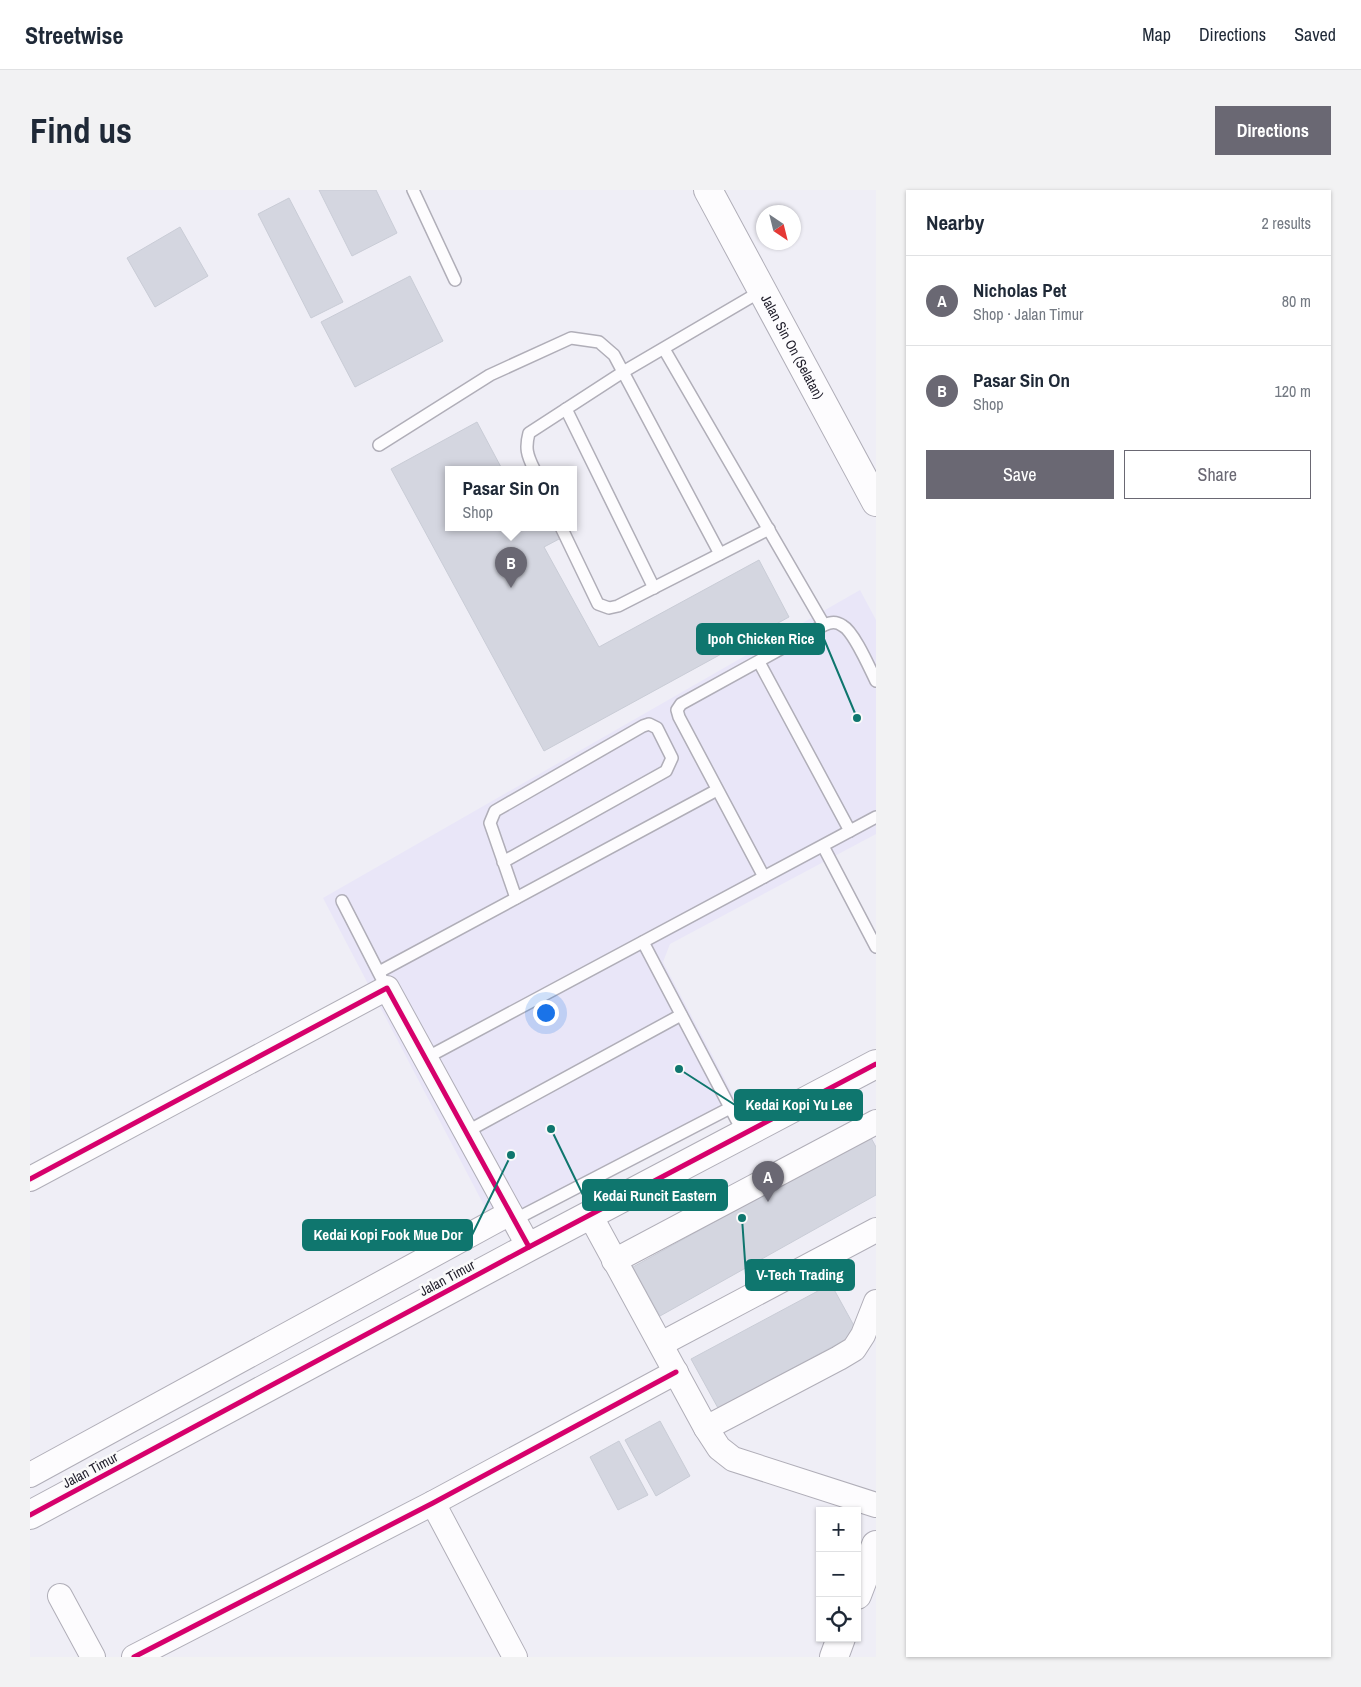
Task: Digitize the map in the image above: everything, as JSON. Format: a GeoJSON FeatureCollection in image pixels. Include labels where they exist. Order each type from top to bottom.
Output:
{"type":"FeatureCollection","features":[{"type":"Feature","properties":{"kind":"street","name":"Jalan Sin On (Selatan)"},"geometry":{"type":"LineString","coordinates":[[708,190],[876,502]]}},
{"type":"Feature","properties":{"kind":"street"},"geometry":{"type":"LineString","coordinates":[[30,1179],[383,980],[529,1247]]}},
{"type":"Feature","properties":{"kind":"street","name":"Jalan Timur"},"geometry":{"type":"LineString","coordinates":[[30,1515],[529,1247],[876,1064]]}},
{"type":"Feature","properties":{"kind":"street"},"geometry":{"type":"LineString","coordinates":[[614,1260],[876,1122]]}},
{"type":"Feature","properties":{"kind":"street"},"geometry":{"type":"LineString","coordinates":[[590,1215],[706,1428],[719,1448],[733,1459],[876,1506]]}},
{"type":"Feature","properties":{"kind":"street"},"geometry":{"type":"LineString","coordinates":[[30,1475],[512,1216]]}},
{"type":"Feature","properties":{"kind":"street"},"geometry":{"type":"LineString","coordinates":[[661,1344],[876,1230]]}},
{"type":"Feature","properties":{"kind":"street"},"geometry":{"type":"LineString","coordinates":[[706,1428],[854,1349],[863,1335],[876,1302]]}},
{"type":"Feature","properties":{"kind":"street"},"geometry":{"type":"LineString","coordinates":[[134,1657],[433,1503],[676,1372]]}},
{"type":"Feature","properties":{"kind":"street"},"geometry":{"type":"LineString","coordinates":[[433,1503],[515,1657]]}},
{"type":"Feature","properties":{"kind":"street"},"geometry":{"type":"LineString","coordinates":[[861,1585],[874,1554]]}},
{"type":"Feature","properties":{"kind":"street"},"geometry":{"type":"LineString","coordinates":[[60,1596],[93,1657]]}},
{"type":"Feature","properties":{"kind":"street"},"geometry":{"type":"LineString","coordinates":[[834,1657],[840,1642]]}},
{"type":"Feature","properties":{"kind":"lane"},"geometry":{"type":"LineString","coordinates":[[413,190],[455,280]]}},
{"type":"Feature","properties":{"kind":"lane"},"geometry":{"type":"LineString","coordinates":[[532,466],[528,458],[526,445],[529,433],[623,372],[763,290]]}},
{"type":"Feature","properties":{"kind":"lane"},"geometry":{"type":"LineString","coordinates":[[379,445],[490,375],[571,338],[599,342],[614,355],[720,554]]}},
{"type":"Feature","properties":{"kind":"lane"},"geometry":{"type":"LineString","coordinates":[[664,349],[824,625]]}},
{"type":"Feature","properties":{"kind":"lane"},"geometry":{"type":"LineString","coordinates":[[566,409],[654,588]]}},
{"type":"Feature","properties":{"kind":"lane"},"geometry":{"type":"LineString","coordinates":[[563,531],[598,604],[609,608],[618,606],[768,529]]}},
{"type":"Feature","properties":{"kind":"lane"},"geometry":{"type":"LineString","coordinates":[[764,877],[677,710],[681,704],[824,625],[833,622],[844,626],[848,630],[876,681]]}},
{"type":"Feature","properties":{"kind":"lane"},"geometry":{"type":"LineString","coordinates":[[759,662],[850,831]]}},
{"type":"Feature","properties":{"kind":"lane"},"geometry":{"type":"LineString","coordinates":[[503,862],[666,771],[672,758],[656,728],[649,724],[643,726],[495,811],[490,824],[503,862],[516,898]]}},
{"type":"Feature","properties":{"kind":"lane"},"geometry":{"type":"LineString","coordinates":[[342,901],[383,980],[516,898],[717,790]]}},
{"type":"Feature","properties":{"kind":"lane"},"geometry":{"type":"LineString","coordinates":[[426,1058],[876,817]]}},
{"type":"Feature","properties":{"kind":"lane"},"geometry":{"type":"LineString","coordinates":[[822,846],[876,947]]}},
{"type":"Feature","properties":{"kind":"lane"},"geometry":{"type":"LineString","coordinates":[[643,942],[744,1134]]}},
{"type":"Feature","properties":{"kind":"lane"},"geometry":{"type":"LineString","coordinates":[[466,1132],[681,1015]]}},
{"type":"Feature","properties":{"kind":"lane"},"geometry":{"type":"LineString","coordinates":[[512,1216],[730,1108]]}},
{"type":"Feature","properties":{"kind":"shaded area"},"geometry":{"type":"Polygon","coordinates":[[[860,590],[876,620],[876,834],[670,944],[663,962],[739,1106],[499,1234],[323,898],[860,590]]]}},
{"type":"Feature","properties":{"kind":"building"},"geometry":{"type":"Polygon","coordinates":[[[319,190],[376,190],[397,233],[352,256],[319,190]]]}},
{"type":"Feature","properties":{"kind":"building"},"geometry":{"type":"Polygon","coordinates":[[[289,198],[343,302],[311,318],[258,214],[289,198]]]}},
{"type":"Feature","properties":{"kind":"building"},"geometry":{"type":"Polygon","coordinates":[[[180,227],[208,276],[155,307],[127,258],[180,227]]]}},
{"type":"Feature","properties":{"kind":"building"},"geometry":{"type":"Polygon","coordinates":[[[410,276],[443,341],[355,387],[321,322],[410,276]]]}},
{"type":"Feature","properties":{"kind":"building"},"geometry":{"type":"Polygon","coordinates":[[[477,422],[500,466],[445,466],[445,531],[557,531],[561,538],[544,547],[599,647],[759,560],[789,617],[544,751],[391,469],[477,422]]]}},
{"type":"Feature","properties":{"kind":"building"},"geometry":{"type":"Polygon","coordinates":[[[870,1136],[876,1147],[876,1195],[660,1316],[633,1267],[870,1136]]]}},
{"type":"Feature","properties":{"kind":"building"},"geometry":{"type":"Polygon","coordinates":[[[831,1284],[858,1333],[718,1408],[691,1359],[831,1284]]]}},
{"type":"Feature","properties":{"kind":"building"},"geometry":{"type":"Polygon","coordinates":[[[660,1421],[690,1476],[656,1496],[625,1440],[660,1421]]]}},
{"type":"Feature","properties":{"kind":"building"},"geometry":{"type":"Polygon","coordinates":[[[619,1441],[648,1495],[618,1510],[590,1457],[619,1441]]]}},
{"type":"Feature","properties":{"kind":"cycle path"},"geometry":{"type":"LineString","coordinates":[[30,1179],[387,988],[529,1247]]}},
{"type":"Feature","properties":{"kind":"cycle path"},"geometry":{"type":"LineString","coordinates":[[30,1515],[529,1247],[876,1064]]}},
{"type":"Feature","properties":{"kind":"cycle path"},"geometry":{"type":"LineString","coordinates":[[134,1657],[433,1503],[676,1372]]}},
{"type":"Feature","properties":{"kind":"place","name":"Pasar Sin On"},"geometry":{"type":"Point","coordinates":[511,588]}},
{"type":"Feature","properties":{"kind":"place","name":"Ipoh Chicken Rice"},"geometry":{"type":"Point","coordinates":[857,718]}},
{"type":"Feature","properties":{"kind":"place","name":"Kedai Kopi Yu Lee"},"geometry":{"type":"Point","coordinates":[679,1069]}},
{"type":"Feature","properties":{"kind":"place","name":"Kedai Runcit Eastern"},"geometry":{"type":"Point","coordinates":[551,1129]}},
{"type":"Feature","properties":{"kind":"place","name":"Kedai Kopi Fook Mue Dor"},"geometry":{"type":"Point","coordinates":[511,1155]}},
{"type":"Feature","properties":{"kind":"place","name":"Nicholas Pet"},"geometry":{"type":"Point","coordinates":[768,1202]}},
{"type":"Feature","properties":{"kind":"place","name":"V-Tech Trading"},"geometry":{"type":"Point","coordinates":[742,1218]}}]}
